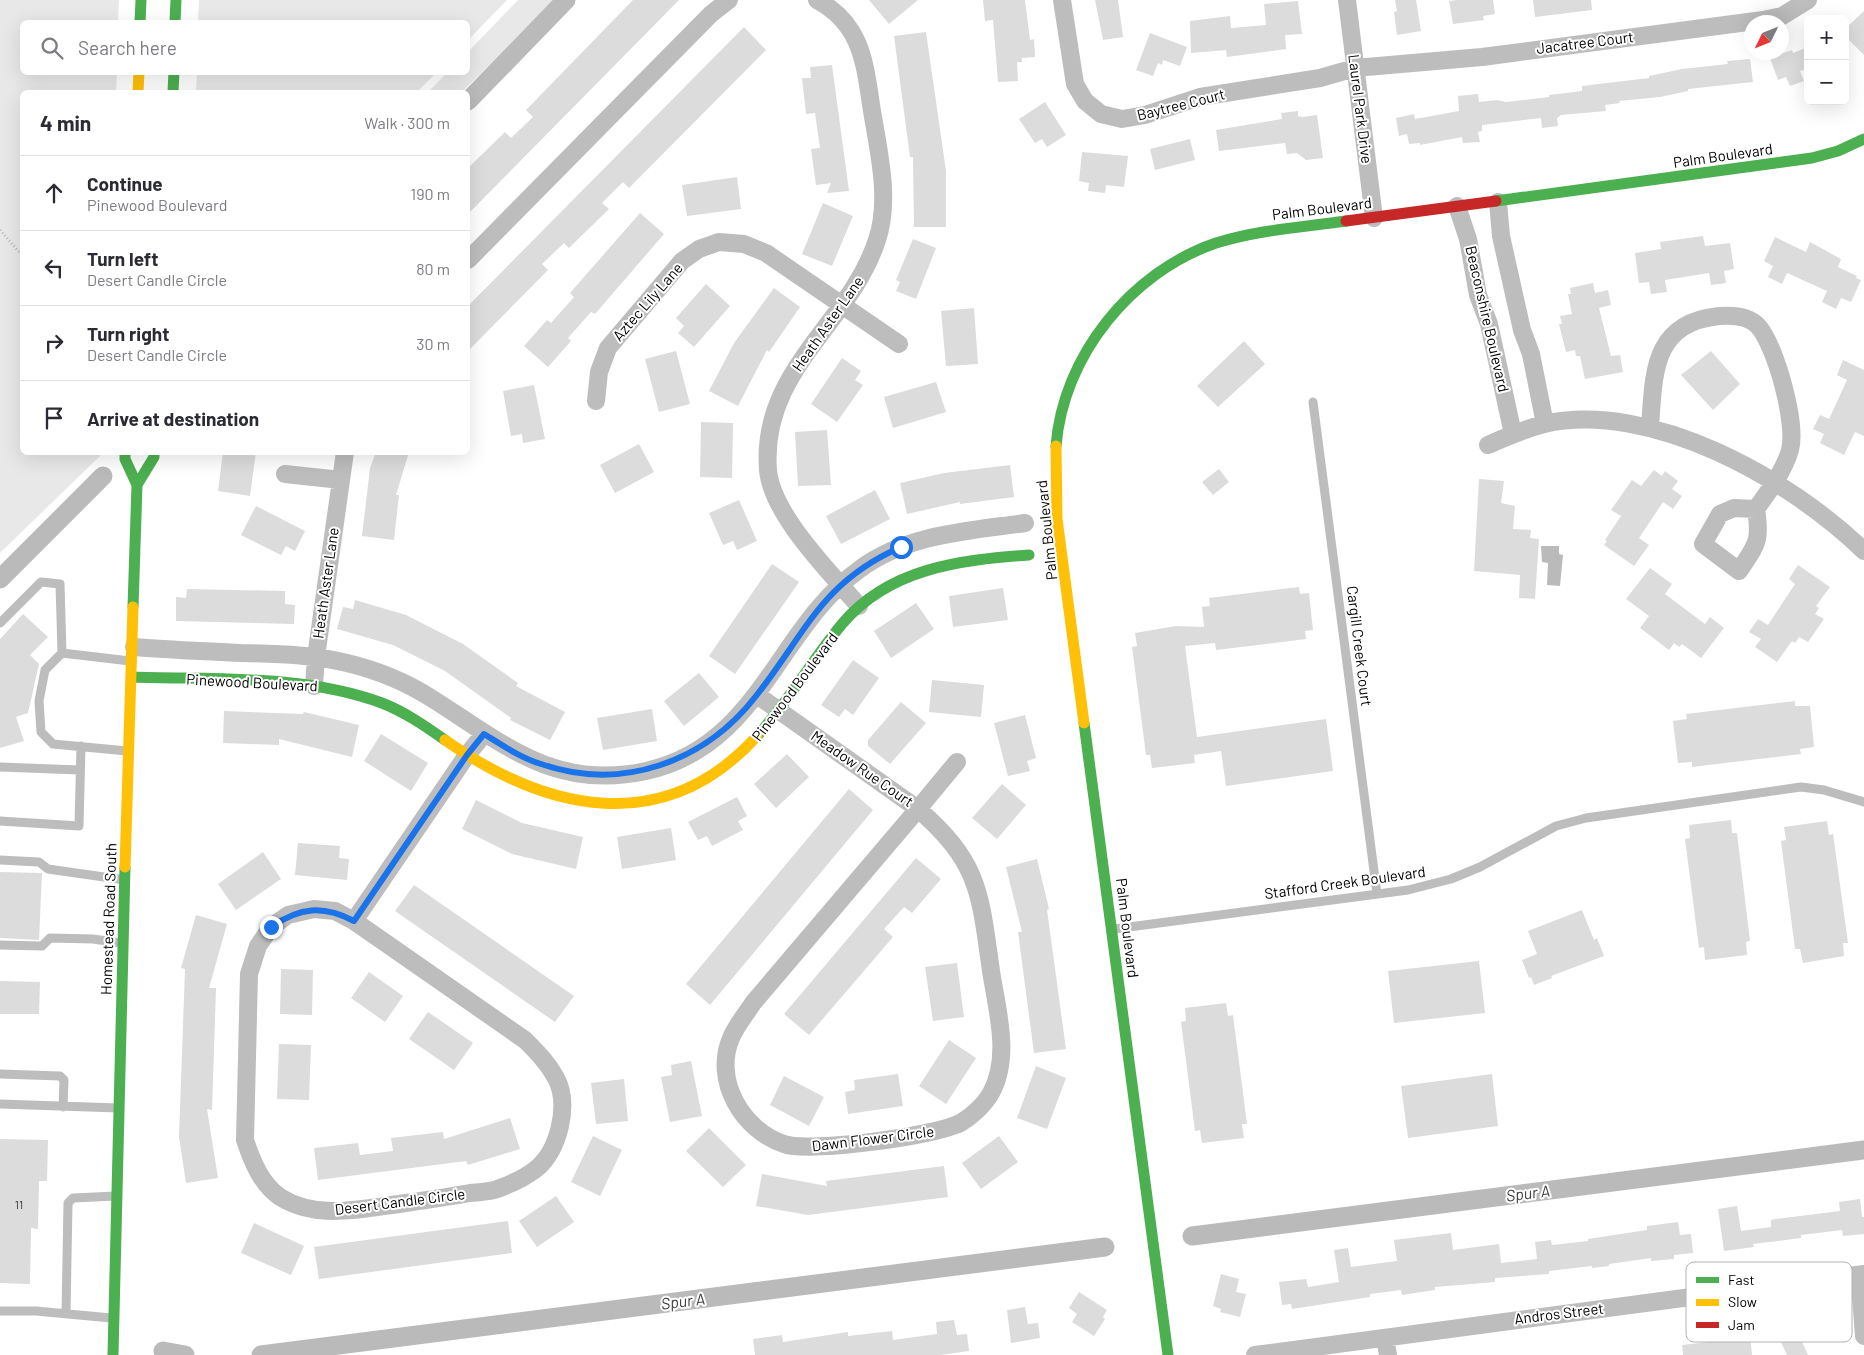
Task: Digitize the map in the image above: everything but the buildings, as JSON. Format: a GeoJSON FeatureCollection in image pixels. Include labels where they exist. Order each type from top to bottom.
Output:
{"type":"FeatureCollection","features":[{"type":"Feature","properties":{"kind":"street"},"geometry":{"type":"LineString","coordinates":[[140,20],[141,0]]}},
{"type":"Feature","properties":{"kind":"street"},"geometry":{"type":"LineString","coordinates":[[176,0],[176,20]]}},
{"type":"Feature","properties":{"kind":"street"},"geometry":{"type":"LineString","coordinates":[[470,258],[711,14],[729,0]]}},
{"type":"Feature","properties":{"kind":"street","name":"Heath Aster Lane"},"geometry":{"type":"LineString","coordinates":[[817,0],[846,24],[858,42],[865,62],[881,179],[882,208],[878,239],[862,276],[804,354],[791,375],[772,420],[767,446],[768,472],[773,493],[803,541],[859,606]]}},
{"type":"Feature","properties":{"kind":"street","name":"Baytree Court"},"geometry":{"type":"LineString","coordinates":[[1062,0],[1075,84],[1085,101],[1101,114],[1122,119],[1145,115],[1200,97],[1320,78],[1355,68]]}},
{"type":"Feature","properties":{"kind":"street","name":"Laurel Park Drive"},"geometry":{"type":"LineString","coordinates":[[1346,0],[1374,218]]}},
{"type":"Feature","properties":{"kind":"street","name":"Jacatree Court"},"geometry":{"type":"LineString","coordinates":[[1355,68],[1482,57],[1762,20],[1782,16],[1808,0]]}},
{"type":"Feature","properties":{"kind":"street"},"geometry":{"type":"LineString","coordinates":[[138,75],[138,90]]}},
{"type":"Feature","properties":{"kind":"street"},"geometry":{"type":"LineString","coordinates":[[173,90],[174,75]]}},
{"type":"Feature","properties":{"kind":"street","name":"Palm Boulevard"},"geometry":{"type":"LineString","coordinates":[[1168,1355],[1057,519],[1056,442],[1066,400],[1081,361],[1104,324],[1122,302],[1146,282],[1186,256],[1228,239],[1264,232],[1498,202],[1812,158],[1838,151],[1864,139]]}},
{"type":"Feature","properties":{"kind":"street"},"geometry":{"type":"LineString","coordinates":[[1498,202],[1501,236],[1522,330],[1531,354],[1545,424]]}},
{"type":"Feature","properties":{"kind":"street","name":"Beaconshire Boulevard"},"geometry":{"type":"LineString","coordinates":[[1457,206],[1468,239],[1478,295],[1489,324],[1513,434]]}},
{"type":"Feature","properties":{"kind":"street","name":"Aztec Lily Lane"},"geometry":{"type":"LineString","coordinates":[[596,401],[599,372],[608,348],[682,261],[699,249],[719,242],[751,247],[785,265],[899,344]]}},
{"type":"Feature","properties":{"kind":"street"},"geometry":{"type":"LineString","coordinates":[[1650,427],[1652,396],[1660,356],[1677,329],[1695,320],[1721,316],[1743,317],[1758,326],[1772,353],[1786,391],[1790,421],[1790,448],[1776,482],[1756,509]]}},
{"type":"Feature","properties":{"kind":"street"},"geometry":{"type":"LineString","coordinates":[[1488,446],[1513,434],[1545,424],[1598,421],[1650,427],[1677,435],[1776,482],[1812,506],[1864,550]]}},
{"type":"Feature","properties":{"kind":"street","name":"Homestead Road South"},"geometry":{"type":"LineString","coordinates":[[113,1355],[118,1108],[137,485],[124,459],[125,455]]}},
{"type":"Feature","properties":{"kind":"street"},"geometry":{"type":"LineString","coordinates":[[137,485],[154,455]]}},
{"type":"Feature","properties":{"kind":"street","name":"Heath Aster Lane"},"geometry":{"type":"LineString","coordinates":[[314,686],[316,657],[345,455]]}},
{"type":"Feature","properties":{"kind":"street"},"geometry":{"type":"LineString","coordinates":[[285,474],[341,480]]}},
{"type":"Feature","properties":{"kind":"street","name":"Pinewood Boulevard"},"geometry":{"type":"LineString","coordinates":[[133,654],[316,657],[346,663],[402,682],[431,697],[484,734],[541,764],[582,774],[614,775],[646,771],[668,764],[711,740],[742,714],[818,608],[840,584],[873,560],[901,547],[925,539],[1025,523]]}},
{"type":"Feature","properties":{"kind":"street"},"geometry":{"type":"LineString","coordinates":[[968,532],[972,560]]}},
{"type":"Feature","properties":{"kind":"street","name":"Pinewood Boulevard"},"geometry":{"type":"LineString","coordinates":[[132,677],[228,680],[314,686],[382,703],[414,719],[467,755],[526,789],[560,799],[583,803],[613,804],[648,800],[696,782],[726,766],[759,738],[836,630],[859,606],[893,583],[920,570],[972,560],[1030,555]]}},
{"type":"Feature","properties":{"kind":"street","name":"Meadow Rue Court"},"geometry":{"type":"LineString","coordinates":[[757,695],[863,768],[918,809],[957,762]]}},
{"type":"Feature","properties":{"kind":"street"},"geometry":{"type":"LineString","coordinates":[[354,921],[467,755],[484,734]]}},
{"type":"Feature","properties":{"kind":"street","name":"Dawn Flower Circle"},"geometry":{"type":"LineString","coordinates":[[918,809],[942,830],[960,851],[973,874],[983,908],[1001,1036],[1001,1067],[991,1094],[979,1108],[962,1122],[944,1130],[827,1147],[807,1148],[784,1145],[765,1135],[737,1107],[727,1080],[725,1060],[731,1038],[753,1003],[918,809]]}},
{"type":"Feature","properties":{"kind":"street","name":"Desert Candle Circle"},"geometry":{"type":"LineString","coordinates":[[314,910],[334,911],[354,921],[525,1040],[544,1059],[557,1080],[564,1103],[560,1128],[551,1149],[537,1168],[499,1189],[384,1206],[328,1212],[308,1209],[280,1197],[264,1181],[252,1160],[245,1140],[249,974],[258,946],[271,927],[288,915],[314,910]]}},
{"type":"Feature","properties":{"kind":"street"},"geometry":{"type":"LineString","coordinates":[[1860,1275],[1864,1336]]}},
{"type":"Feature","properties":{"kind":"street","name":"Andros Street"},"geometry":{"type":"LineString","coordinates":[[1255,1355],[1387,1346],[1686,1301]]}},
{"type":"Feature","properties":{"kind":"lane","name":"Cargill Creek Court"},"geometry":{"type":"LineString","coordinates":[[1313,402],[1377,894]]}},
{"type":"Feature","properties":{"kind":"lane"},"geometry":{"type":"LineString","coordinates":[[0,623],[41,582],[60,584],[62,653]]}},
{"type":"Feature","properties":{"kind":"lane"},"geometry":{"type":"LineString","coordinates":[[129,752],[53,744],[41,732],[40,700],[44,670],[62,653],[133,654]]}},
{"type":"Feature","properties":{"kind":"lane"},"geometry":{"type":"LineString","coordinates":[[0,821],[79,826],[80,746]]}},
{"type":"Feature","properties":{"kind":"lane"},"geometry":{"type":"LineString","coordinates":[[0,766],[80,770]]}},
{"type":"Feature","properties":{"kind":"lane","name":"Stafford Creek Boulevard"},"geometry":{"type":"LineString","coordinates":[[1112,929],[1408,890],[1451,879],[1480,867],[1556,826],[1586,818],[1801,787],[1824,790],[1864,802]]}},
{"type":"Feature","properties":{"kind":"lane"},"geometry":{"type":"LineString","coordinates":[[0,860],[38,862],[48,869],[125,880]]}},
{"type":"Feature","properties":{"kind":"lane"},"geometry":{"type":"LineString","coordinates":[[0,945],[42,946],[50,938],[93,939],[123,944]]}},
{"type":"Feature","properties":{"kind":"lane"},"geometry":{"type":"LineString","coordinates":[[0,1074],[60,1076],[64,1080],[64,1107]]}},
{"type":"Feature","properties":{"kind":"lane"},"geometry":{"type":"LineString","coordinates":[[0,1104],[118,1108]]}},
{"type":"Feature","properties":{"kind":"lane"},"geometry":{"type":"LineString","coordinates":[[66,1314],[68,1203],[73,1198],[116,1196]]}},
{"type":"Feature","properties":{"kind":"lane"},"geometry":{"type":"LineString","coordinates":[[0,1311],[114,1318]]}},
{"type":"Feature","properties":{"kind":"path"},"geometry":{"type":"LineString","coordinates":[[0,230],[20,253]]}},
{"type":"Feature","properties":{"kind":"shaded area"},"geometry":{"type":"Polygon","coordinates":[[[0,0],[119,0],[118,20],[20,20],[20,75],[117,75],[116,90],[20,90],[20,455],[101,455],[0,553],[0,0]]]}},
{"type":"Feature","properties":{"kind":"shaded area"},"geometry":{"type":"Polygon","coordinates":[[[199,0],[507,0],[470,38],[470,20],[198,20],[199,0]]]}},
{"type":"Feature","properties":{"kind":"shaded area"},"geometry":{"type":"Polygon","coordinates":[[[518,0],[555,0],[464,90],[430,90],[445,75],[470,75],[470,50],[518,0]]]}},
{"type":"Feature","properties":{"kind":"shaded area"},"geometry":{"type":"Polygon","coordinates":[[[197,75],[434,75],[419,90],[196,90],[197,75]]]}},
{"type":"Feature","properties":{"kind":"shaded area"},"geometry":{"type":"Polygon","coordinates":[[[1541,546],[1559,546],[1559,554],[1563,555],[1560,586],[1547,585],[1548,563],[1542,562],[1541,546]]]}},
{"type":"Feature","properties":{"kind":"waterway"},"geometry":{"type":"LineString","coordinates":[[470,99],[566,0]]}},
{"type":"Feature","properties":{"kind":"waterway"},"geometry":{"type":"LineString","coordinates":[[0,579],[103,476]]}},
{"type":"Feature","properties":{"kind":"waterway","name":"Spur A"},"geometry":{"type":"LineString","coordinates":[[1192,1236],[1864,1150]]}},
{"type":"Feature","properties":{"kind":"waterway","name":"Spur A"},"geometry":{"type":"LineString","coordinates":[[261,1355],[1105,1247]]}},
{"type":"Feature","properties":{"kind":"waterway","name":"Spur A"},"geometry":{"type":"LineString","coordinates":[[163,1351],[185,1355]]}},
{"type":"Feature","properties":{"kind":"traffic: fast"},"geometry":{"type":"LineString","coordinates":[[140,20],[141,0]]}},
{"type":"Feature","properties":{"kind":"traffic: fast"},"geometry":{"type":"LineString","coordinates":[[175,20],[176,0]]}},
{"type":"Feature","properties":{"kind":"traffic: fast"},"geometry":{"type":"LineString","coordinates":[[173,90],[174,75]]}},
{"type":"Feature","properties":{"kind":"traffic: fast"},"geometry":{"type":"LineString","coordinates":[[1496,201],[1812,158],[1838,151],[1864,139]]}},
{"type":"Feature","properties":{"kind":"traffic: fast"},"geometry":{"type":"LineString","coordinates":[[1056,446],[1061,413],[1072,380],[1087,350],[1107,322],[1130,296],[1156,274],[1185,256],[1216,243],[1264,232],[1346,221]]}},
{"type":"Feature","properties":{"kind":"traffic: fast"},"geometry":{"type":"LineString","coordinates":[[125,455],[137,485],[133,607]]}},
{"type":"Feature","properties":{"kind":"traffic: fast"},"geometry":{"type":"LineString","coordinates":[[137,485],[154,455]]}},
{"type":"Feature","properties":{"kind":"traffic: fast"},"geometry":{"type":"LineString","coordinates":[[757,736],[780,709],[842,624],[861,605],[881,590],[927,570],[952,564],[1029,555]]}},
{"type":"Feature","properties":{"kind":"traffic: fast"},"geometry":{"type":"LineString","coordinates":[[132,677],[258,680],[321,687],[382,703],[415,720],[445,740]]}},
{"type":"Feature","properties":{"kind":"traffic: fast"},"geometry":{"type":"LineString","coordinates":[[1084,723],[1168,1355]]}},
{"type":"Feature","properties":{"kind":"traffic: fast"},"geometry":{"type":"LineString","coordinates":[[113,1355],[125,867]]}},
{"type":"Feature","properties":{"kind":"traffic: slow"},"geometry":{"type":"LineString","coordinates":[[138,90],[139,75]]}},
{"type":"Feature","properties":{"kind":"traffic: slow"},"geometry":{"type":"LineString","coordinates":[[1056,446],[1057,519],[1084,723]]}},
{"type":"Feature","properties":{"kind":"traffic: slow"},"geometry":{"type":"LineString","coordinates":[[125,867],[133,607]]}},
{"type":"Feature","properties":{"kind":"traffic: slow"},"geometry":{"type":"LineString","coordinates":[[445,740],[484,764],[523,784],[564,797],[604,803],[644,801],[683,790],[721,769],[757,736]]}},
{"type":"Feature","properties":{"kind":"traffic: jam"},"geometry":{"type":"LineString","coordinates":[[1346,221],[1496,201]]}},
{"type":"Feature","properties":{"kind":"route"},"geometry":{"type":"LineString","coordinates":[[271,927],[288,915],[314,910],[334,911],[354,921],[467,755],[484,734],[541,764],[582,774],[614,775],[646,771],[668,764],[694,751],[711,740],[742,714],[818,608],[840,584],[879,557],[901,547]]}}]}
